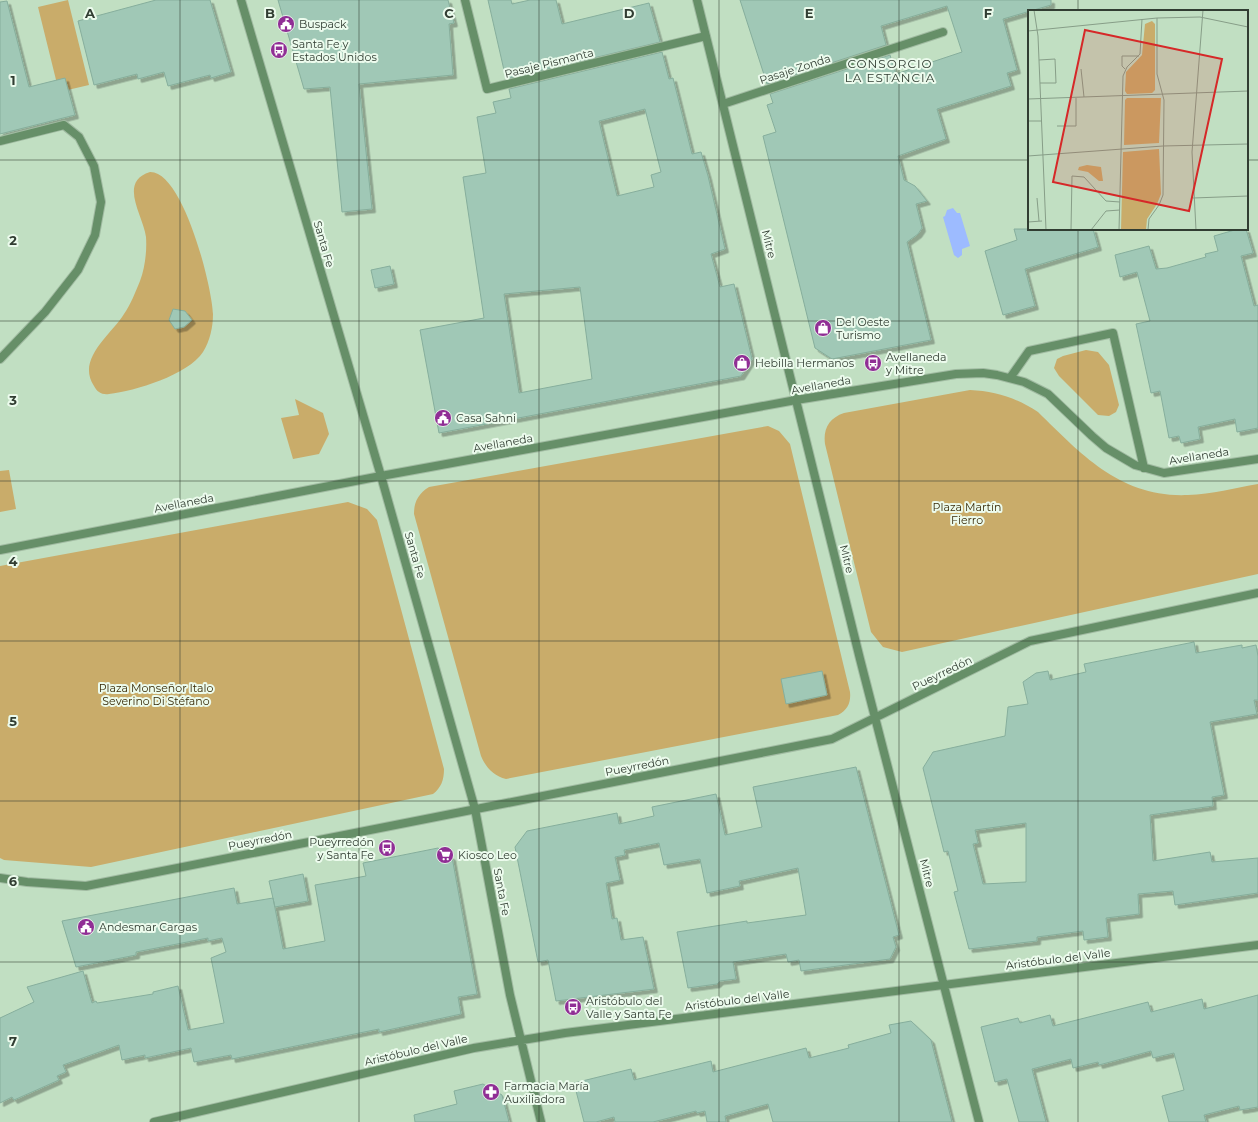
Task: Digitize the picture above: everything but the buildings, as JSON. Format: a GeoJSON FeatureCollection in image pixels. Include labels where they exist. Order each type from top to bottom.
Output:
{"type":"FeatureCollection","features":[{"type":"Feature","properties":{"kind":"street","name":"Santa Fe"},"geometry":{"type":"LineString","coordinates":[[241,0],[381,476],[475,809],[510,995],[541,1122]]}},
{"type":"Feature","properties":{"kind":"street","name":"Pasaje Pismanta"},"geometry":{"type":"LineString","coordinates":[[465,0],[487,89],[706,36]]}},
{"type":"Feature","properties":{"kind":"street","name":"Mitre"},"geometry":{"type":"LineString","coordinates":[[698,0],[796,400],[979,1122]]}},
{"type":"Feature","properties":{"kind":"street","name":"Pasaje Zonda"},"geometry":{"type":"LineString","coordinates":[[723,104],[943,32]]}},
{"type":"Feature","properties":{"kind":"street"},"geometry":{"type":"LineString","coordinates":[[0,140],[64,125],[80,137],[94,166],[101,202],[95,236],[78,270],[45,312],[0,359]]}},
{"type":"Feature","properties":{"kind":"street"},"geometry":{"type":"LineString","coordinates":[[1010,378],[1029,351],[1113,333],[1144,468]]}},
{"type":"Feature","properties":{"kind":"street","name":"Avellaneda"},"geometry":{"type":"LineString","coordinates":[[0,550],[381,476],[796,400],[956,374],[983,373],[1024,382],[1048,394],[1092,436],[1122,458],[1144,468],[1164,473],[1258,458]]}},
{"type":"Feature","properties":{"kind":"street","name":"Pueyrredón"},"geometry":{"type":"LineString","coordinates":[[0,878],[27,882],[86,886],[832,739],[1030,641],[1258,593]]}},
{"type":"Feature","properties":{"kind":"street","name":"Aristóbulo del Valle"},"geometry":{"type":"LineString","coordinates":[[154,1122],[474,1048],[521,1040],[571,1032],[1258,945]]}},
{"type":"Feature","properties":{"kind":"green space"},"geometry":{"type":"Polygon","coordinates":[[[68,0],[89,85],[59,92],[38,7],[68,0]]]}},
{"type":"Feature","properties":{"kind":"green space"},"geometry":{"type":"Polygon","coordinates":[[[150,172],[162,177],[174,190],[194,232],[211,300],[213,314],[212,329],[208,343],[203,352],[186,368],[174,375],[146,385],[120,392],[104,394],[98,391],[94,386],[90,376],[89,366],[97,348],[126,310],[133,298],[142,276],[145,259],[146,237],[135,200],[134,191],[135,183],[141,177],[150,172]]]}},
{"type":"Feature","properties":{"kind":"green space"},"geometry":{"type":"Polygon","coordinates":[[[1086,350],[1098,352],[1109,365],[1119,405],[1116,412],[1109,416],[1098,415],[1059,376],[1054,368],[1057,359],[1086,350]]]}},
{"type":"Feature","properties":{"kind":"green space","name":"Plaza Martín Fierro"},"geometry":{"type":"Polygon","coordinates":[[[970,390],[1006,396],[1030,407],[1038,412],[1071,444],[1104,471],[1142,489],[1164,494],[1188,495],[1215,492],[1258,484],[1258,574],[902,652],[883,647],[871,632],[825,444],[826,429],[834,418],[844,413],[970,390]]]}},
{"type":"Feature","properties":{"kind":"green space"},"geometry":{"type":"Polygon","coordinates":[[[295,399],[323,413],[329,434],[319,454],[293,459],[281,418],[299,415],[295,399]]]}},
{"type":"Feature","properties":{"kind":"green space"},"geometry":{"type":"Polygon","coordinates":[[[768,426],[779,431],[790,444],[850,692],[850,699],[846,708],[838,715],[506,779],[494,774],[485,764],[481,756],[414,514],[419,495],[429,487],[768,426]]]}},
{"type":"Feature","properties":{"kind":"green space"},"geometry":{"type":"Polygon","coordinates":[[[9,470],[16,509],[0,512],[0,471],[9,470]]]}},
{"type":"Feature","properties":{"kind":"green space","name":"Plaza Monseñor Italo Severino Di Stéfano"},"geometry":{"type":"Polygon","coordinates":[[[348,502],[367,509],[377,520],[444,769],[442,783],[436,792],[433,794],[91,867],[4,860],[0,858],[0,566],[348,502]]]}},
{"type":"Feature","properties":{"kind":"water"},"geometry":{"type":"Polygon","coordinates":[[[953,208],[957,213],[960,213],[970,246],[962,249],[962,255],[958,258],[954,255],[943,217],[945,216],[947,210],[953,208]]]}},
{"type":"Feature","properties":{"kind":"place","name":"Buspack"},"geometry":{"type":"Point","coordinates":[286,24]}},
{"type":"Feature","properties":{"kind":"place","name":"Santa Fe y Estados Unidos"},"geometry":{"type":"Point","coordinates":[279,50]}},
{"type":"Feature","properties":{"kind":"place","name":"Del Oeste Turismo"},"geometry":{"type":"Point","coordinates":[823,328]}},
{"type":"Feature","properties":{"kind":"place","name":"Hebilla Hermanos"},"geometry":{"type":"Point","coordinates":[742,363]}},
{"type":"Feature","properties":{"kind":"place","name":"Avellaneda y Mitre"},"geometry":{"type":"Point","coordinates":[873,363]}},
{"type":"Feature","properties":{"kind":"place","name":"Casa Sahni"},"geometry":{"type":"Point","coordinates":[443,418]}},
{"type":"Feature","properties":{"kind":"place","name":"Pueyrredón y Santa Fe"},"geometry":{"type":"Point","coordinates":[387,848]}},
{"type":"Feature","properties":{"kind":"place","name":"Kiosco Leo"},"geometry":{"type":"Point","coordinates":[445,855]}},
{"type":"Feature","properties":{"kind":"place","name":"Andesmar Cargas"},"geometry":{"type":"Point","coordinates":[86,927]}},
{"type":"Feature","properties":{"kind":"place","name":"Aristóbulo del Valle y Santa Fe"},"geometry":{"type":"Point","coordinates":[573,1007]}},
{"type":"Feature","properties":{"kind":"place","name":"Farmacia María Auxiliadora"},"geometry":{"type":"Point","coordinates":[491,1092]}},
{"type":"Feature","properties":{"kind":"district","name":"CONSORCIO LA ESTANCIA"},"geometry":{"type":"Point","coordinates":[890,70]}}]}
